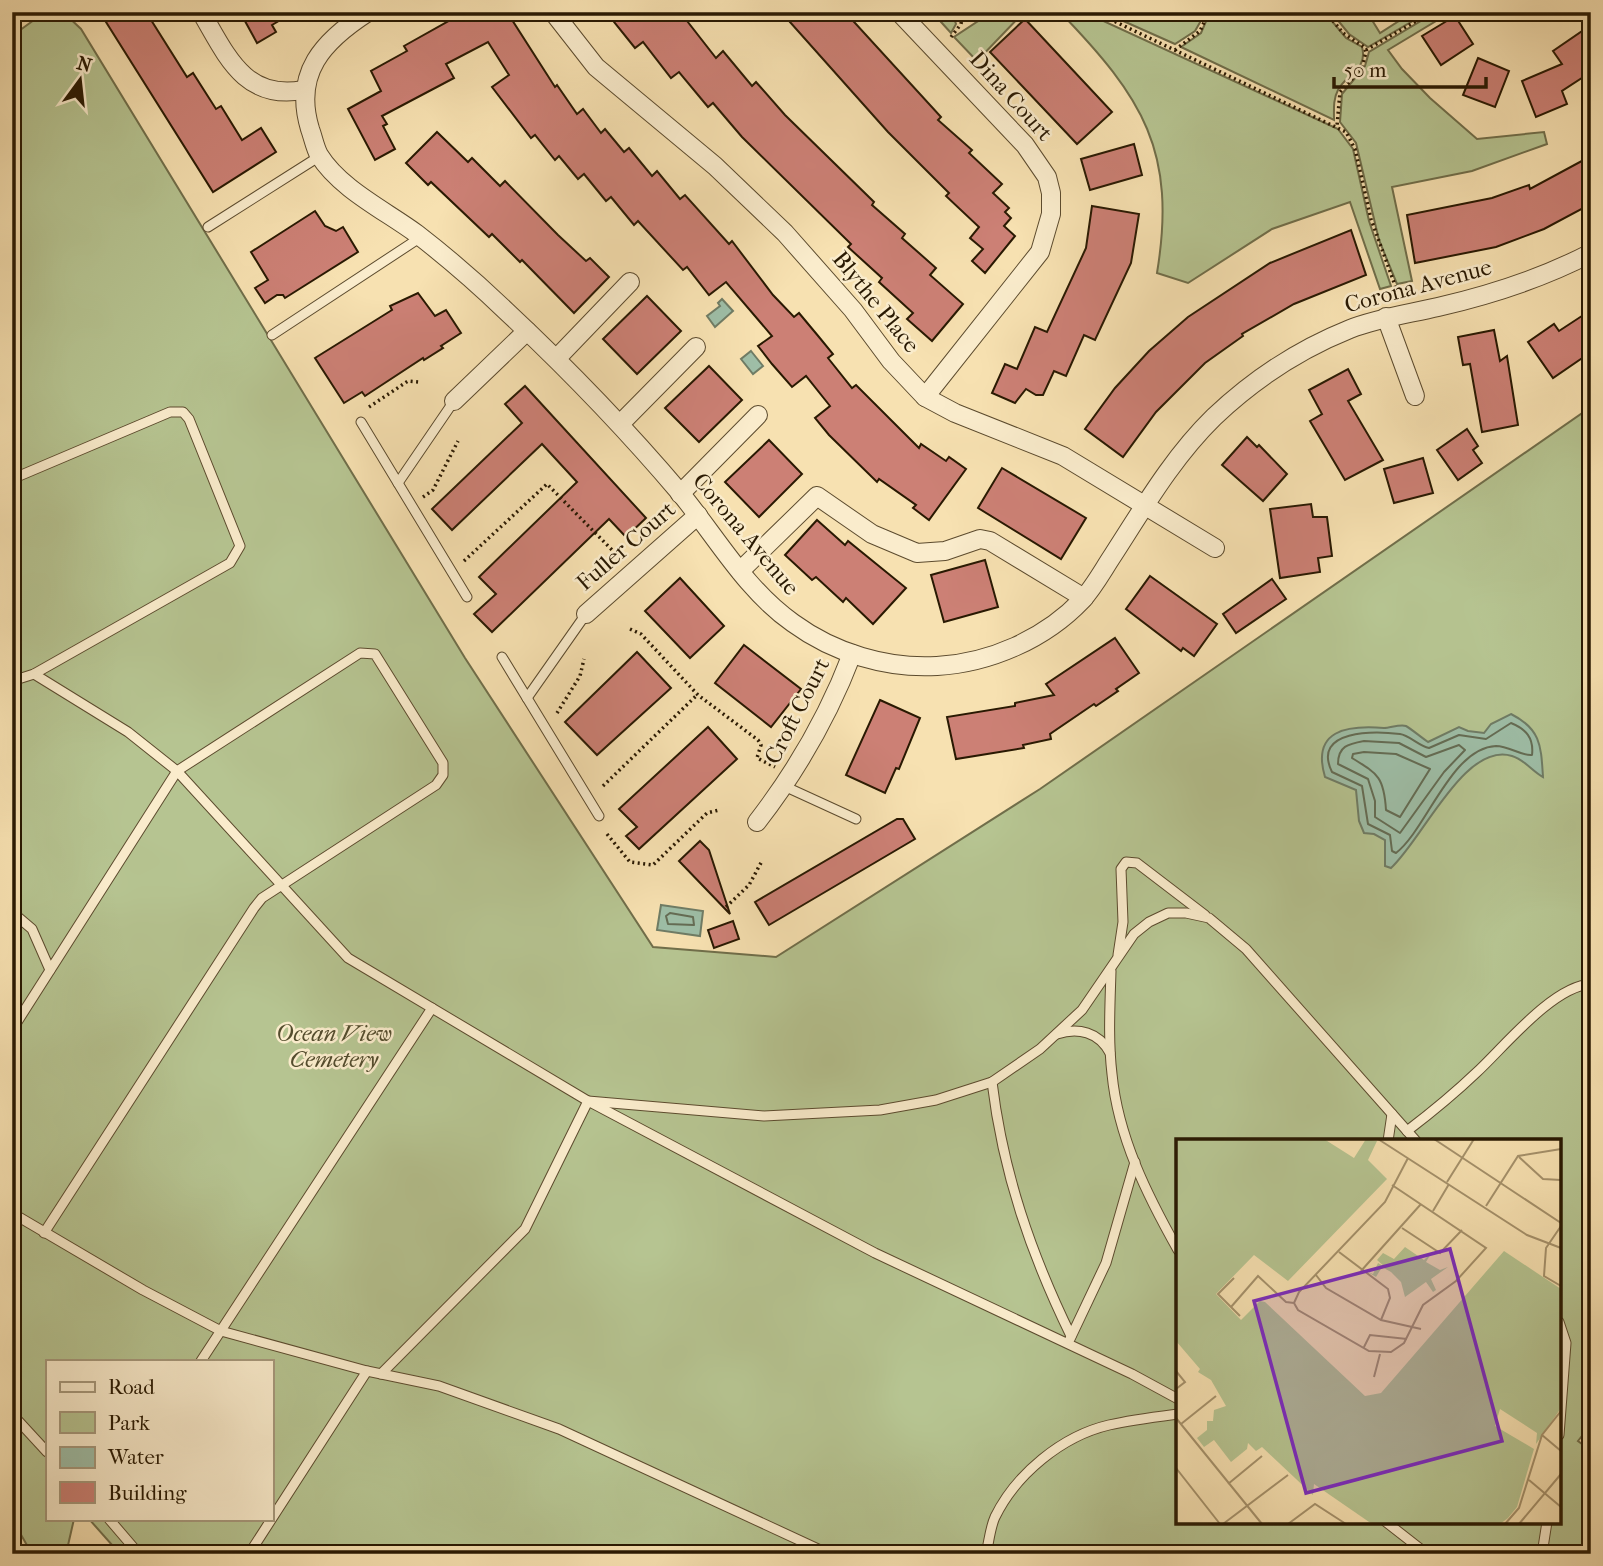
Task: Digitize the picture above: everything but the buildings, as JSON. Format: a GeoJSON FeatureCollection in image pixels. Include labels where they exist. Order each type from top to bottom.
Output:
{"type":"FeatureCollection","features":[{"type":"Feature","properties":{"kind":"street"},"geometry":{"type":"LineString","coordinates":[[201,12],[237,71],[248,80],[284,92],[303,90],[326,45],[368,12]]}},
{"type":"Feature","properties":{"kind":"street","name":"Blythe Place"},"geometry":{"type":"LineString","coordinates":[[553,12],[596,67],[715,166],[785,233],[853,310],[891,361],[925,397],[955,413],[1063,456],[1214,548]]}},
{"type":"Feature","properties":{"kind":"street","name":"Dina Court"},"geometry":{"type":"LineString","coordinates":[[899,12],[1025,145],[1046,177],[1051,193],[1051,214],[1040,252],[925,397]]}},
{"type":"Feature","properties":{"kind":"street","name":"Corona Avenue"},"geometry":{"type":"LineString","coordinates":[[303,90],[305,113],[320,156],[346,183],[421,237],[557,358],[621,423],[698,515],[755,590],[782,616],[822,641],[852,654],[905,666],[938,666],[971,661],[1029,640],[1056,622],[1084,598],[1182,452],[1243,392],[1317,344],[1386,317],[1491,293],[1591,253]]}},
{"type":"Feature","properties":{"kind":"street"},"geometry":{"type":"LineString","coordinates":[[557,358],[630,282]]}},
{"type":"Feature","properties":{"kind":"street"},"geometry":{"type":"LineString","coordinates":[[1386,317],[1415,396]]}},
{"type":"Feature","properties":{"kind":"street"},"geometry":{"type":"LineString","coordinates":[[454,401],[527,331]]}},
{"type":"Feature","properties":{"kind":"street"},"geometry":{"type":"LineString","coordinates":[[621,423],[696,347]]}},
{"type":"Feature","properties":{"kind":"street"},"geometry":{"type":"LineString","coordinates":[[680,494],[758,415]]}},
{"type":"Feature","properties":{"kind":"street"},"geometry":{"type":"LineString","coordinates":[[740,571],[817,496],[872,534],[917,553],[945,551],[980,539],[990,541],[1084,598]]}},
{"type":"Feature","properties":{"kind":"street","name":"Fuller Court"},"geometry":{"type":"LineString","coordinates":[[586,614],[698,515]]}},
{"type":"Feature","properties":{"kind":"street","name":"Croft Court"},"geometry":{"type":"LineString","coordinates":[[757,822],[784,786],[824,722],[852,654]]}},
{"type":"Feature","properties":{"kind":"lane"},"geometry":{"type":"LineString","coordinates":[[208,227],[320,156]]}},
{"type":"Feature","properties":{"kind":"lane"},"geometry":{"type":"LineString","coordinates":[[272,335],[421,237]]}},
{"type":"Feature","properties":{"kind":"lane"},"geometry":{"type":"LineString","coordinates":[[398,483],[454,401]]}},
{"type":"Feature","properties":{"kind":"lane"},"geometry":{"type":"LineString","coordinates":[[12,479],[170,412],[183,412],[189,419],[240,546],[230,563],[33,674],[12,681]]}},
{"type":"Feature","properties":{"kind":"lane"},"geometry":{"type":"LineString","coordinates":[[361,422],[467,597]]}},
{"type":"Feature","properties":{"kind":"lane"},"geometry":{"type":"LineString","coordinates":[[527,698],[586,614]]}},
{"type":"Feature","properties":{"kind":"lane"},"geometry":{"type":"LineString","coordinates":[[12,1030],[177,771],[360,653],[375,654],[443,764],[443,775],[436,785],[280,886],[254,908],[44,1233]]}},
{"type":"Feature","properties":{"kind":"lane"},"geometry":{"type":"LineString","coordinates":[[502,657],[599,816]]}},
{"type":"Feature","properties":{"kind":"lane"},"geometry":{"type":"LineString","coordinates":[[33,674],[128,732],[177,771],[348,958],[589,1101],[874,1252],[1069,1340],[1176,1398]]}},
{"type":"Feature","properties":{"kind":"lane"},"geometry":{"type":"LineString","coordinates":[[784,786],[856,819]]}},
{"type":"Feature","properties":{"kind":"lane"},"geometry":{"type":"LineString","coordinates":[[1116,962],[1123,922],[1121,869],[1126,862],[1136,863],[1246,949],[1414,1139]]}},
{"type":"Feature","properties":{"kind":"lane"},"geometry":{"type":"LineString","coordinates":[[12,912],[32,929],[50,970]]}},
{"type":"Feature","properties":{"kind":"lane"},"geometry":{"type":"LineString","coordinates":[[589,1101],[764,1116],[880,1110],[936,1100],[992,1082],[1055,1035],[1082,1010],[1134,934],[1149,922],[1168,913],[1209,918]]}},
{"type":"Feature","properties":{"kind":"lane"},"geometry":{"type":"LineString","coordinates":[[1111,971],[1111,1055],[1117,1101],[1149,1198],[1176,1246]]}},
{"type":"Feature","properties":{"kind":"lane"},"geometry":{"type":"LineString","coordinates":[[1408,1131],[1447,1100],[1541,1011],[1564,994],[1591,984]]}},
{"type":"Feature","properties":{"kind":"lane"},"geometry":{"type":"LineString","coordinates":[[202,1360],[432,1008]]}},
{"type":"Feature","properties":{"kind":"lane"},"geometry":{"type":"LineString","coordinates":[[1055,1035],[1084,1031],[1099,1040],[1111,1055]]}},
{"type":"Feature","properties":{"kind":"lane"},"geometry":{"type":"LineString","coordinates":[[992,1082],[1011,1189],[1069,1340]]}},
{"type":"Feature","properties":{"kind":"lane"},"geometry":{"type":"LineString","coordinates":[[381,1374],[525,1229],[589,1101]]}},
{"type":"Feature","properties":{"kind":"lane"},"geometry":{"type":"LineString","coordinates":[[1388,1139],[1392,1114]]}},
{"type":"Feature","properties":{"kind":"lane"},"geometry":{"type":"LineString","coordinates":[[1069,1340],[1098,1284],[1135,1162]]}},
{"type":"Feature","properties":{"kind":"lane"},"geometry":{"type":"LineString","coordinates":[[12,1213],[221,1331],[367,1371],[439,1386],[559,1429],[829,1554]]}},
{"type":"Feature","properties":{"kind":"lane"},"geometry":{"type":"LineString","coordinates":[[1561,1328],[1566,1343],[1561,1409]]}},
{"type":"Feature","properties":{"kind":"lane"},"geometry":{"type":"LineString","coordinates":[[273,1517],[367,1371]]}},
{"type":"Feature","properties":{"kind":"lane"},"geometry":{"type":"LineString","coordinates":[[986,1554],[994,1519],[1016,1485],[1045,1457],[1080,1435],[1107,1425],[1176,1413]]}},
{"type":"Feature","properties":{"kind":"lane"},"geometry":{"type":"LineString","coordinates":[[12,1414],[46,1451]]}},
{"type":"Feature","properties":{"kind":"lane"},"geometry":{"type":"LineString","coordinates":[[110,1520],[139,1554]]}},
{"type":"Feature","properties":{"kind":"lane"},"geometry":{"type":"LineString","coordinates":[[249,1554],[271,1520]]}},
{"type":"Feature","properties":{"kind":"lane"},"geometry":{"type":"LineString","coordinates":[[1389,1524],[1427,1554]]}},
{"type":"Feature","properties":{"kind":"lane"},"geometry":{"type":"LineString","coordinates":[[1542,1554],[1547,1524]]}},
{"type":"Feature","properties":{"kind":"path"},"geometry":{"type":"LineString","coordinates":[[951,37],[961,24],[963,12]]}},
{"type":"Feature","properties":{"kind":"path"},"geometry":{"type":"LineString","coordinates":[[1095,12],[1346,132],[1355,149],[1371,219],[1396,288]]}},
{"type":"Feature","properties":{"kind":"path"},"geometry":{"type":"LineString","coordinates":[[1175,50],[1200,30],[1209,12]]}},
{"type":"Feature","properties":{"kind":"path"},"geometry":{"type":"LineString","coordinates":[[1326,12],[1343,33],[1366,50]]}},
{"type":"Feature","properties":{"kind":"path"},"geometry":{"type":"LineString","coordinates":[[1338,126],[1340,92],[1362,68],[1366,50],[1432,12]]}},
{"type":"Feature","properties":{"kind":"path"},"geometry":{"type":"LineString","coordinates":[[369,407],[408,380],[419,382]]}},
{"type":"Feature","properties":{"kind":"path"},"geometry":{"type":"LineString","coordinates":[[423,497],[433,490],[458,441]]}},
{"type":"Feature","properties":{"kind":"path"},"geometry":{"type":"LineString","coordinates":[[464,561],[547,484],[621,559]]}},
{"type":"Feature","properties":{"kind":"path"},"geometry":{"type":"LineString","coordinates":[[631,629],[641,634],[698,695],[758,740],[761,745],[757,758],[777,767]]}},
{"type":"Feature","properties":{"kind":"path"},"geometry":{"type":"LineString","coordinates":[[557,713],[580,676],[584,659]]}},
{"type":"Feature","properties":{"kind":"path"},"geometry":{"type":"LineString","coordinates":[[603,786],[698,695]]}},
{"type":"Feature","properties":{"kind":"path"},"geometry":{"type":"LineString","coordinates":[[607,834],[630,862],[653,865],[707,813],[719,810]]}},
{"type":"Feature","properties":{"kind":"path"},"geometry":{"type":"LineString","coordinates":[[726,906],[745,890],[762,861]]}},
{"type":"Feature","properties":{"kind":"green space","name":"Ocean View Cemetery"},"geometry":{"type":"Polygon","coordinates":[[[45,12],[63,12],[81,29],[465,658],[653,947],[776,957],[1040,789],[1591,407],[1591,1418],[1589,1427],[1578,1441],[1590,1450],[1591,1455],[1591,1554],[120,1554],[90,1520],[273,1520],[273,1360],[46,1360],[46,1520],[74,1520],[66,1554],[32,1554],[12,1519],[12,36],[45,12]]]}},
{"type":"Feature","properties":{"kind":"green space"},"geometry":{"type":"Polygon","coordinates":[[[932,12],[952,13],[956,24],[951,33],[932,12]]]}},
{"type":"Feature","properties":{"kind":"green space"},"geometry":{"type":"Polygon","coordinates":[[[992,12],[1024,12],[977,61],[954,37],[992,12]]]}},
{"type":"Feature","properties":{"kind":"green space"},"geometry":{"type":"Polygon","coordinates":[[[1060,12],[1084,12],[1338,129],[1353,149],[1369,221],[1391,286],[1380,289],[1350,202],[1272,229],[1188,283],[1157,273],[1162,230],[1162,193],[1157,159],[1147,129],[1113,72],[1060,12]]]}},
{"type":"Feature","properties":{"kind":"green space"},"geometry":{"type":"Polygon","coordinates":[[[1103,12],[1206,12],[1195,31],[1175,44],[1103,12]]]}},
{"type":"Feature","properties":{"kind":"green space"},"geometry":{"type":"Polygon","coordinates":[[[1210,12],[1326,14],[1346,38],[1362,47],[1363,55],[1359,66],[1336,93],[1334,120],[1181,47],[1201,33],[1210,12]]]}},
{"type":"Feature","properties":{"kind":"green space"},"geometry":{"type":"Polygon","coordinates":[[[1331,12],[1367,12],[1380,33],[1413,12],[1428,12],[1368,47],[1349,34],[1331,12]]]}},
{"type":"Feature","properties":{"kind":"green space"},"geometry":{"type":"Polygon","coordinates":[[[1436,12],[1451,12],[1388,50],[1402,69],[1477,139],[1544,132],[1547,144],[1472,171],[1392,187],[1412,281],[1397,284],[1379,240],[1356,143],[1340,122],[1342,94],[1365,66],[1369,52],[1436,12]]]}},
{"type":"Feature","properties":{"kind":"water"},"geometry":{"type":"Polygon","coordinates":[[[722,299],[733,311],[715,327],[707,316],[720,306],[718,303],[722,299]]]}},
{"type":"Feature","properties":{"kind":"water"},"geometry":{"type":"Polygon","coordinates":[[[751,351],[763,366],[753,374],[741,359],[751,351]]]}},
{"type":"Feature","properties":{"kind":"water"},"geometry":{"type":"Polygon","coordinates":[[[1511,714],[1534,732],[1540,747],[1543,777],[1512,756],[1495,755],[1478,763],[1461,777],[1391,868],[1385,866],[1385,840],[1374,834],[1364,833],[1359,821],[1356,790],[1325,777],[1322,761],[1323,749],[1328,740],[1345,730],[1404,726],[1428,742],[1459,727],[1484,733],[1491,724],[1511,714]]]}},
{"type":"Feature","properties":{"kind":"water"},"geometry":{"type":"Polygon","coordinates":[[[661,905],[703,911],[700,936],[657,930],[661,905]]]}}]}
